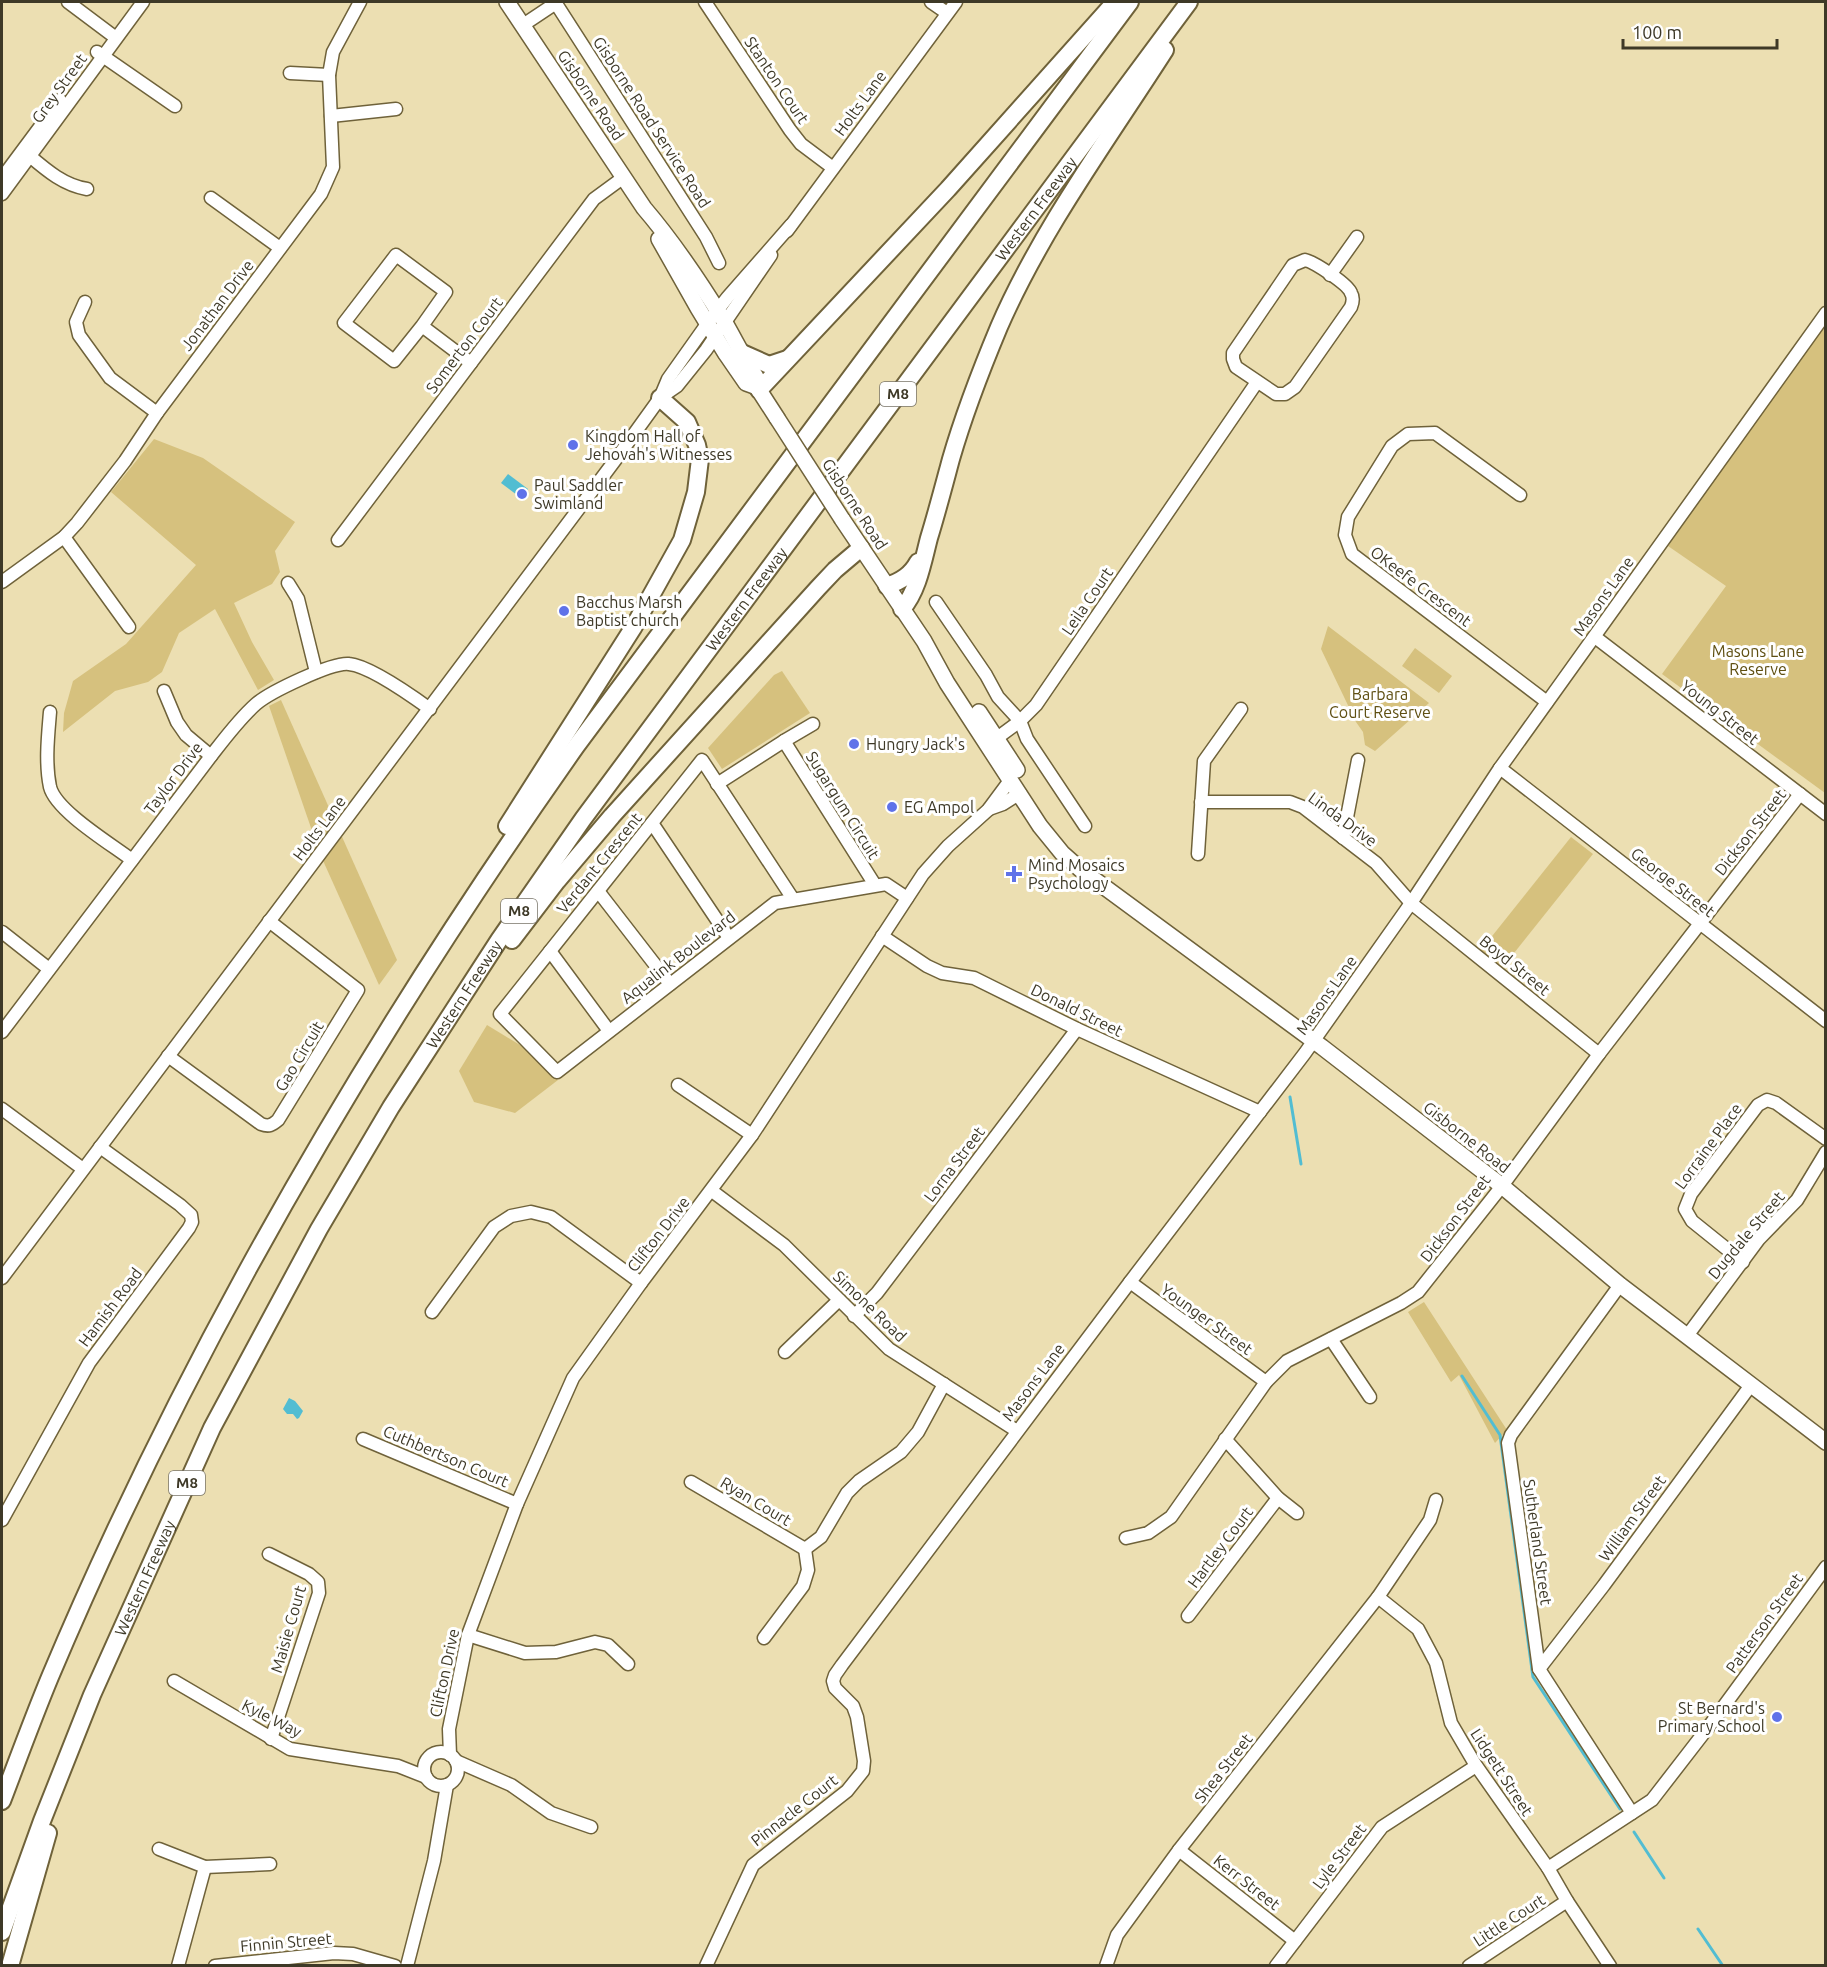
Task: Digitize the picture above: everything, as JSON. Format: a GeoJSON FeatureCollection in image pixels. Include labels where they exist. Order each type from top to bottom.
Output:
{"type":"FeatureCollection","features":[{"type":"Feature","properties":{"kind":"highway"},"geometry":{"type":"LineString","coordinates":[[758,388],[948,189],[1115,2]]}},
{"type":"Feature","properties":{"kind":"highway","name":"M8"},"geometry":{"type":"LineString","coordinates":[[2,1801],[50,1678],[101,1562],[167,1424],[292,1190],[432,957],[508,842],[577,745],[1130,2]]}},
{"type":"Feature","properties":{"kind":"highway","name":"Western Freeway"},"geometry":{"type":"LineString","coordinates":[[2,1932],[42,1821],[92,1695],[212,1428],[319,1229],[422,1057],[498,940],[614,776],[1189,2]]}},
{"type":"Feature","properties":{"kind":"highway"},"geometry":{"type":"LineString","coordinates":[[902,609],[910,597],[923,563],[952,457],[974,389],[1012,299],[1074,191],[1197,2]]}},
{"type":"Feature","properties":{"kind":"highway"},"geometry":{"type":"LineString","coordinates":[[742,353],[769,365],[788,359]]}},
{"type":"Feature","properties":{"kind":"highway"},"geometry":{"type":"LineString","coordinates":[[432,957],[474,880],[638,620],[682,540],[696,492],[700,459],[698,445],[687,422],[660,398]]}},
{"type":"Feature","properties":{"kind":"highway"},"geometry":{"type":"LineString","coordinates":[[887,586],[909,575],[927,545]]}},
{"type":"Feature","properties":{"kind":"highway"},"geometry":{"type":"LineString","coordinates":[[422,1057],[474,992],[539,904],[612,816],[818,588],[861,548]]}},
{"type":"Feature","properties":{"kind":"highway"},"geometry":{"type":"LineString","coordinates":[[2,1769],[50,1678]]}},
{"type":"Feature","properties":{"kind":"highway"},"geometry":{"type":"LineString","coordinates":[[10,1965],[92,1695]]}},
{"type":"Feature","properties":{"kind":"main road","name":"Gisborne Road"},"geometry":{"type":"LineString","coordinates":[[507,2],[644,208],[711,330],[746,383],[758,388]]}},
{"type":"Feature","properties":{"kind":"main road","name":"Gisborne Road"},"geometry":{"type":"LineString","coordinates":[[644,208],[667,234],[721,317],[756,377],[758,388],[861,548],[924,641],[955,678],[1024,790],[1080,869],[1314,1041],[1502,1186],[1620,1285],[1824,1438]]}},
{"type":"Feature","properties":{"kind":"street"},"geometry":{"type":"LineString","coordinates":[[68,2],[113,36]]}},
{"type":"Feature","properties":{"kind":"street","name":"Grey Street"},"geometry":{"type":"LineString","coordinates":[[113,36],[134,2]]}},
{"type":"Feature","properties":{"kind":"street","name":"Grey Street"},"geometry":{"type":"LineString","coordinates":[[2,194],[26,153],[113,36],[143,2]]}},
{"type":"Feature","properties":{"kind":"street","name":"Jonathan Drive"},"geometry":{"type":"LineString","coordinates":[[2,582],[64,537],[83,516],[125,461],[157,412],[321,194],[333,167],[329,75],[333,52],[360,2]]}},
{"type":"Feature","properties":{"kind":"street"},"geometry":{"type":"LineString","coordinates":[[523,25],[555,2]]}},
{"type":"Feature","properties":{"kind":"street","name":"Gisborne Road Service Road"},"geometry":{"type":"LineString","coordinates":[[555,2],[706,237],[719,263]]}},
{"type":"Feature","properties":{"kind":"street","name":"Stanton Court"},"geometry":{"type":"LineString","coordinates":[[705,2],[790,130],[801,144],[832,168]]}},
{"type":"Feature","properties":{"kind":"street"},"geometry":{"type":"LineString","coordinates":[[932,2],[947,13]]}},
{"type":"Feature","properties":{"kind":"street","name":"Holts Lane"},"geometry":{"type":"LineString","coordinates":[[2,1278],[430,709],[660,398],[668,379],[721,317],[752,268],[791,225],[956,2]]}},
{"type":"Feature","properties":{"kind":"street"},"geometry":{"type":"LineString","coordinates":[[100,53],[175,106]]}},
{"type":"Feature","properties":{"kind":"street"},"geometry":{"type":"LineString","coordinates":[[290,73],[329,75]]}},
{"type":"Feature","properties":{"kind":"street"},"geometry":{"type":"LineString","coordinates":[[331,116],[396,109]]}},
{"type":"Feature","properties":{"kind":"street"},"geometry":{"type":"LineString","coordinates":[[26,153],[61,180],[73,187],[87,189]]}},
{"type":"Feature","properties":{"kind":"street","name":"Grey Street"},"geometry":{"type":"LineString","coordinates":[[2,178],[26,153]]}},
{"type":"Feature","properties":{"kind":"street","name":"Somerton Court"},"geometry":{"type":"LineString","coordinates":[[338,540],[594,199],[624,177]]}},
{"type":"Feature","properties":{"kind":"street"},"geometry":{"type":"LineString","coordinates":[[211,198],[280,248]]}},
{"type":"Feature","properties":{"kind":"street"},"geometry":{"type":"LineString","coordinates":[[1330,275],[1357,237]]}},
{"type":"Feature","properties":{"kind":"street"},"geometry":{"type":"LineString","coordinates":[[396,255],[446,292],[422,326],[394,361],[345,323],[396,255]]}},
{"type":"Feature","properties":{"kind":"street"},"geometry":{"type":"LineString","coordinates":[[1311,261],[1330,275],[1350,290],[1353,298],[1351,307],[1289,393],[1276,394],[1235,365],[1233,356],[1236,346],[1296,263],[1311,261]]}},
{"type":"Feature","properties":{"kind":"street"},"geometry":{"type":"LineString","coordinates":[[85,302],[76,322],[79,335],[110,378],[157,412]]}},
{"type":"Feature","properties":{"kind":"street","name":"Masons Lane"},"geometry":{"type":"LineString","coordinates":[[833,1681],[842,1665],[1017,1431],[1314,1041],[1500,768],[1826,313]]}},
{"type":"Feature","properties":{"kind":"street"},"geometry":{"type":"LineString","coordinates":[[422,326],[471,363]]}},
{"type":"Feature","properties":{"kind":"street","name":"Leila Court"},"geometry":{"type":"LineString","coordinates":[[993,741],[1020,721],[1036,705],[1257,382]]}},
{"type":"Feature","properties":{"kind":"street","name":"OKeefe Crescent"},"geometry":{"type":"LineString","coordinates":[[1520,495],[1435,433],[1408,434],[1392,446],[1348,517],[1345,535],[1352,554],[1547,702]]}},
{"type":"Feature","properties":{"kind":"street"},"geometry":{"type":"LineString","coordinates":[[64,537],[129,627]]}},
{"type":"Feature","properties":{"kind":"street"},"geometry":{"type":"LineString","coordinates":[[288,583],[298,599],[316,672]]}},
{"type":"Feature","properties":{"kind":"street"},"geometry":{"type":"LineString","coordinates":[[936,602],[986,675],[998,697],[1020,721],[1027,739],[1085,826]]}},
{"type":"Feature","properties":{"kind":"street","name":"Young Street"},"geometry":{"type":"LineString","coordinates":[[1594,637],[1826,814]]}},
{"type":"Feature","properties":{"kind":"street","name":"Taylor Drive"},"geometry":{"type":"LineString","coordinates":[[2,1032],[211,756],[258,702],[316,672],[332,666],[350,664],[368,669],[430,709]]}},
{"type":"Feature","properties":{"kind":"street"},"geometry":{"type":"LineString","coordinates":[[164,691],[177,722],[186,735],[211,756]]}},
{"type":"Feature","properties":{"kind":"street"},"geometry":{"type":"LineString","coordinates":[[1198,854],[1204,761],[1241,709]]}},
{"type":"Feature","properties":{"kind":"street"},"geometry":{"type":"LineString","coordinates":[[50,712],[48,767],[50,788],[56,800],[67,812],[132,860]]}},
{"type":"Feature","properties":{"kind":"street","name":"Sugargum Circuit"},"geometry":{"type":"LineString","coordinates":[[717,784],[813,723]]}},
{"type":"Feature","properties":{"kind":"street","name":"Sugargum Circuit"},"geometry":{"type":"LineString","coordinates":[[784,741],[874,885]]}},
{"type":"Feature","properties":{"kind":"street","name":"Verdant Crescent"},"geometry":{"type":"LineString","coordinates":[[500,1014],[702,760],[717,784]]}},
{"type":"Feature","properties":{"kind":"street"},"geometry":{"type":"LineString","coordinates":[[1343,838],[1358,760]]}},
{"type":"Feature","properties":{"kind":"street","name":"George Street"},"geometry":{"type":"LineString","coordinates":[[1500,768],[1826,1021]]}},
{"type":"Feature","properties":{"kind":"street"},"geometry":{"type":"LineString","coordinates":[[988,810],[1015,776]]}},
{"type":"Feature","properties":{"kind":"street"},"geometry":{"type":"LineString","coordinates":[[717,784],[793,899]]}},
{"type":"Feature","properties":{"kind":"street"},"geometry":{"type":"LineString","coordinates":[[988,810],[1003,804],[1024,790]]}},
{"type":"Feature","properties":{"kind":"street","name":"Dickson Street"},"geometry":{"type":"LineString","coordinates":[[1126,1538],[1148,1533],[1172,1516],[1266,1382],[1287,1361],[1401,1303],[1418,1292],[1502,1186],[1599,1054],[1800,794]]}},
{"type":"Feature","properties":{"kind":"street","name":"Linda Drive"},"geometry":{"type":"LineString","coordinates":[[1201,802],[1290,802],[1303,807],[1376,863],[1410,903]]}},
{"type":"Feature","properties":{"kind":"street","name":"Clifton Drive"},"geometry":{"type":"LineString","coordinates":[[453,1758],[449,1729],[468,1635],[517,1504],[573,1378],[752,1135],[923,874],[948,846],[988,810]]}},
{"type":"Feature","properties":{"kind":"street"},"geometry":{"type":"LineString","coordinates":[[652,823],[729,938]]}},
{"type":"Feature","properties":{"kind":"street","name":"Aqualink Boulevard"},"geometry":{"type":"LineString","coordinates":[[500,1014],[557,1072],[775,903],[886,884],[908,897]]}},
{"type":"Feature","properties":{"kind":"street"},"geometry":{"type":"LineString","coordinates":[[598,891],[670,984]]}},
{"type":"Feature","properties":{"kind":"street","name":"Boyd Street"},"geometry":{"type":"LineString","coordinates":[[1410,903],[1599,1054]]}},
{"type":"Feature","properties":{"kind":"street","name":"Gao Circuit"},"geometry":{"type":"LineString","coordinates":[[168,1056],[261,1124],[273,1125],[278,1120],[358,990],[269,921]]}},
{"type":"Feature","properties":{"kind":"street"},"geometry":{"type":"LineString","coordinates":[[2,932],[49,969]]}},
{"type":"Feature","properties":{"kind":"street","name":"Donald Street"},"geometry":{"type":"LineString","coordinates":[[882,936],[927,966],[942,973],[974,978],[1077,1029],[1260,1112]]}},
{"type":"Feature","properties":{"kind":"street"},"geometry":{"type":"LineString","coordinates":[[550,951],[609,1031]]}},
{"type":"Feature","properties":{"kind":"street","name":"Lorna Street"},"geometry":{"type":"LineString","coordinates":[[854,1316],[877,1293],[1077,1029]]}},
{"type":"Feature","properties":{"kind":"street"},"geometry":{"type":"LineString","coordinates":[[678,1085],[752,1135]]}},
{"type":"Feature","properties":{"kind":"street","name":"Lorraine Place"},"geometry":{"type":"LineString","coordinates":[[1743,1262],[1692,1221],[1685,1209],[1691,1194],[1758,1105],[1767,1100],[1776,1102],[1826,1139]]}},
{"type":"Feature","properties":{"kind":"street"},"geometry":{"type":"LineString","coordinates":[[2,1109],[83,1169]]}},
{"type":"Feature","properties":{"kind":"street","name":"Hamish Road"},"geometry":{"type":"LineString","coordinates":[[2,1520],[89,1364],[180,1242],[192,1222],[191,1215],[180,1205],[100,1147]]}},
{"type":"Feature","properties":{"kind":"street","name":"Dugdale Street"},"geometry":{"type":"LineString","coordinates":[[1687,1336],[1759,1239],[1797,1200],[1826,1152]]}},
{"type":"Feature","properties":{"kind":"street","name":"Simone Road"},"geometry":{"type":"LineString","coordinates":[[712,1191],[784,1245],[889,1349],[1017,1431]]}},
{"type":"Feature","properties":{"kind":"street"},"geometry":{"type":"LineString","coordinates":[[432,1312],[494,1227],[511,1216],[531,1212],[551,1217],[641,1283]]}},
{"type":"Feature","properties":{"kind":"street","name":"Younger Street"},"geometry":{"type":"LineString","coordinates":[[1130,1282],[1266,1382]]}},
{"type":"Feature","properties":{"kind":"street","name":"Sutherland Street"},"geometry":{"type":"LineString","coordinates":[[1620,1285],[1511,1435],[1508,1443],[1539,1669],[1632,1813]]}},
{"type":"Feature","properties":{"kind":"street"},"geometry":{"type":"LineString","coordinates":[[785,1352],[839,1300]]}},
{"type":"Feature","properties":{"kind":"street"},"geometry":{"type":"LineString","coordinates":[[1331,1339],[1370,1397]]}},
{"type":"Feature","properties":{"kind":"street"},"geometry":{"type":"LineString","coordinates":[[764,1638],[803,1586],[808,1570],[805,1549],[821,1537],[847,1493],[859,1481],[902,1452],[918,1432],[944,1384]]}},
{"type":"Feature","properties":{"kind":"street","name":"William Street"},"geometry":{"type":"LineString","coordinates":[[1539,1669],[1604,1585],[1750,1384]]}},
{"type":"Feature","properties":{"kind":"street","name":"Cuthbertson Court"},"geometry":{"type":"LineString","coordinates":[[363,1439],[517,1504]]}},
{"type":"Feature","properties":{"kind":"street"},"geometry":{"type":"LineString","coordinates":[[1226,1439],[1278,1498],[1297,1513]]}},
{"type":"Feature","properties":{"kind":"street","name":"Ryan Court"},"geometry":{"type":"LineString","coordinates":[[691,1482],[805,1549]]}},
{"type":"Feature","properties":{"kind":"street","name":"Hartley Court"},"geometry":{"type":"LineString","coordinates":[[1188,1616],[1278,1498]]}},
{"type":"Feature","properties":{"kind":"street","name":"Shea Street"},"geometry":{"type":"LineString","coordinates":[[1106,1965],[1117,1935],[1179,1850],[1378,1597],[1430,1520],[1436,1500]]}},
{"type":"Feature","properties":{"kind":"street","name":"Maisie Court"},"geometry":{"type":"LineString","coordinates":[[269,1554],[318,1581],[319,1593],[271,1739]]}},
{"type":"Feature","properties":{"kind":"street","name":"Patterson Street"},"geometry":{"type":"LineString","coordinates":[[1548,1868],[1652,1800],[1826,1567]]}},
{"type":"Feature","properties":{"kind":"street","name":"Lidgett Street"},"geometry":{"type":"LineString","coordinates":[[1378,1597],[1418,1629],[1436,1663],[1451,1723],[1476,1766],[1548,1868],[1610,1965]]}},
{"type":"Feature","properties":{"kind":"street"},"geometry":{"type":"LineString","coordinates":[[468,1635],[525,1653],[556,1652],[595,1642],[609,1645],[628,1664]]}},
{"type":"Feature","properties":{"kind":"street","name":"Kyle Way"},"geometry":{"type":"LineString","coordinates":[[174,1681],[290,1749],[398,1766],[429,1780]]}},
{"type":"Feature","properties":{"kind":"street","name":"Pinnacle Court"},"geometry":{"type":"LineString","coordinates":[[706,1965],[753,1865],[846,1791],[863,1771],[864,1761],[857,1717],[853,1706],[835,1688],[833,1681]]}},
{"type":"Feature","properties":{"kind":"street","name":"Clifton Drive"},"geometry":{"type":"LineString","coordinates":[[431,1756],[449,1729]]}},
{"type":"Feature","properties":{"kind":"street"},"geometry":{"type":"LineString","coordinates":[[442,1810],[424,1768],[431,1756],[445,1753],[484,1775],[511,1785],[551,1814],[591,1827]]}},
{"type":"Feature","properties":{"kind":"street","name":"Kyle Way"},"geometry":{"type":"LineString","coordinates":[[398,1766],[431,1756]]}},
{"type":"Feature","properties":{"kind":"street"},"geometry":{"type":"LineString","coordinates":[[407,1965],[434,1861],[442,1810],[451,1782],[458,1770],[453,1758]]}},
{"type":"Feature","properties":{"kind":"street","name":"Lyle Street"},"geometry":{"type":"LineString","coordinates":[[1276,1965],[1382,1827],[1476,1766]]}},
{"type":"Feature","properties":{"kind":"street"},"geometry":{"type":"LineString","coordinates":[[429,1780],[437,1786],[484,1775]]}},
{"type":"Feature","properties":{"kind":"street"},"geometry":{"type":"LineString","coordinates":[[159,1849],[205,1867],[270,1864]]}},
{"type":"Feature","properties":{"kind":"street","name":"Kerr Street"},"geometry":{"type":"LineString","coordinates":[[1179,1850],[1295,1941]]}},
{"type":"Feature","properties":{"kind":"street"},"geometry":{"type":"LineString","coordinates":[[178,1965],[205,1867]]}},
{"type":"Feature","properties":{"kind":"street","name":"Little Court"},"geometry":{"type":"LineString","coordinates":[[1470,1965],[1567,1901]]}},
{"type":"Feature","properties":{"kind":"street","name":"Finnin Street"},"geometry":{"type":"LineString","coordinates":[[215,1965],[334,1953],[353,1954],[395,1965]]}},
{"type":"Feature","properties":{"kind":"green space","name":"Masons Lane Reserve"},"geometry":{"type":"Polygon","coordinates":[[[1825,322],[1825,793],[1662,674],[1726,586],[1668,546],[1825,322]]]}},
{"type":"Feature","properties":{"kind":"green space"},"geometry":{"type":"Polygon","coordinates":[[[154,439],[203,458],[295,522],[275,551],[280,572],[272,584],[234,603],[252,642],[274,680],[258,690],[215,609],[179,633],[162,672],[148,682],[115,691],[63,732],[64,713],[73,681],[126,644],[196,565],[111,492],[154,439]]]}},
{"type":"Feature","properties":{"kind":"green space","name":"Barbara Court Reserve"},"geometry":{"type":"Polygon","coordinates":[[[1328,626],[1429,703],[1375,751],[1365,745],[1363,732],[1321,649],[1328,626]]]}},
{"type":"Feature","properties":{"kind":"green space"},"geometry":{"type":"Polygon","coordinates":[[[1415,648],[1452,676],[1439,693],[1402,666],[1415,648]]]}},
{"type":"Feature","properties":{"kind":"green space"},"geometry":{"type":"Polygon","coordinates":[[[782,671],[810,713],[722,769],[708,748],[774,675],[782,671]]]}},
{"type":"Feature","properties":{"kind":"green space"},"geometry":{"type":"Polygon","coordinates":[[[281,700],[397,960],[379,985],[320,854],[269,706],[281,700]]]}},
{"type":"Feature","properties":{"kind":"green space"},"geometry":{"type":"Polygon","coordinates":[[[1571,837],[1593,854],[1499,972],[1477,955],[1571,837]]]}},
{"type":"Feature","properties":{"kind":"green space"},"geometry":{"type":"Polygon","coordinates":[[[487,1025],[520,1045],[558,1080],[515,1113],[474,1102],[459,1071],[487,1025]]]}},
{"type":"Feature","properties":{"kind":"green space"},"geometry":{"type":"Polygon","coordinates":[[[1424,1302],[1507,1430],[1495,1443],[1459,1375],[1451,1382],[1408,1312],[1424,1302]]]}},
{"type":"Feature","properties":{"kind":"water"},"geometry":{"type":"Polygon","coordinates":[[[508,474],[528,489],[521,498],[501,483],[508,474]]]}},
{"type":"Feature","properties":{"kind":"water"},"geometry":{"type":"Polygon","coordinates":[[[289,1398],[295,1401],[303,1411],[297,1419],[283,1409],[289,1398]]]}},
{"type":"Feature","properties":{"kind":"waterway"},"geometry":{"type":"LineString","coordinates":[[1290,1097],[1301,1164]]}},
{"type":"Feature","properties":{"kind":"waterway"},"geometry":{"type":"LineString","coordinates":[[1462,1376],[1500,1435],[1533,1677],[1620,1809]]}},
{"type":"Feature","properties":{"kind":"waterway"},"geometry":{"type":"LineString","coordinates":[[1634,1832],[1664,1878]]}},
{"type":"Feature","properties":{"kind":"waterway"},"geometry":{"type":"LineString","coordinates":[[1698,1929],[1723,1966]]}},
{"type":"Feature","properties":{"kind":"place","name":"Kingdom Hall of Jehovah's Witnesses"},"geometry":{"type":"Point","coordinates":[573,445]}},
{"type":"Feature","properties":{"kind":"place","name":"Paul Saddler Swimland"},"geometry":{"type":"Point","coordinates":[522,494]}},
{"type":"Feature","properties":{"kind":"place","name":"Bacchus Marsh Baptist church"},"geometry":{"type":"Point","coordinates":[564,611]}},
{"type":"Feature","properties":{"kind":"place","name":"Hungry Jack's"},"geometry":{"type":"Point","coordinates":[854,744]}},
{"type":"Feature","properties":{"kind":"place","name":"EG Ampol"},"geometry":{"type":"Point","coordinates":[892,807]}},
{"type":"Feature","properties":{"kind":"place","name":"Mind Mosaics Psychology"},"geometry":{"type":"Point","coordinates":[1014,874]}},
{"type":"Feature","properties":{"kind":"place","name":"St Bernard's Primary School"},"geometry":{"type":"Point","coordinates":[1777,1717]}}]}
